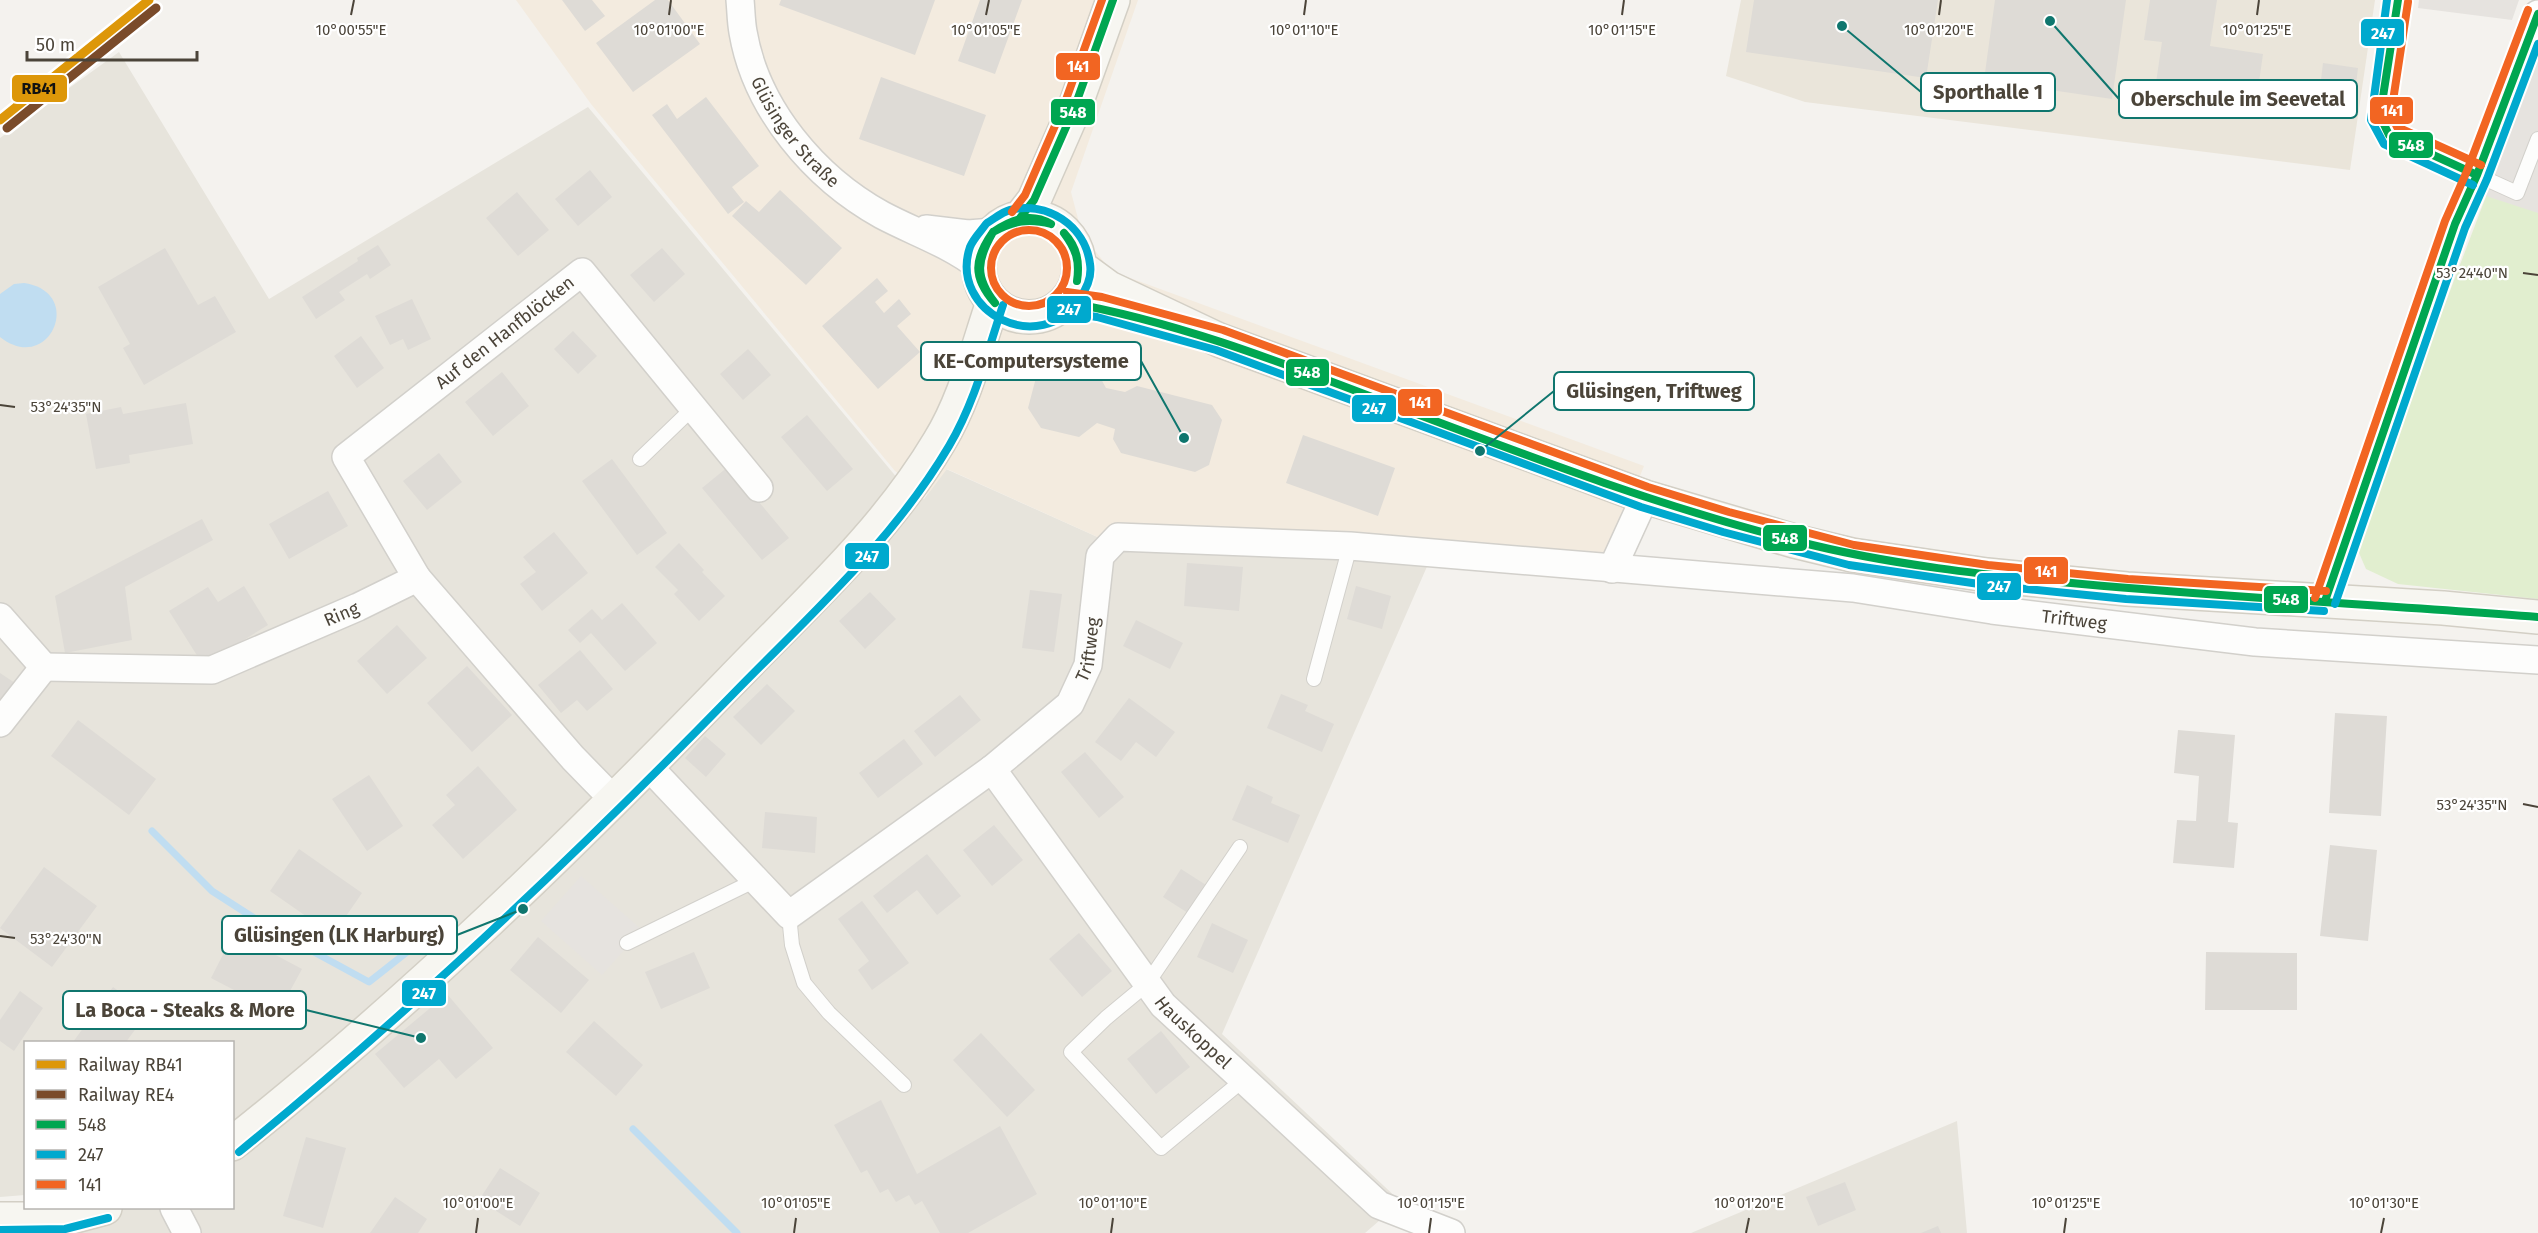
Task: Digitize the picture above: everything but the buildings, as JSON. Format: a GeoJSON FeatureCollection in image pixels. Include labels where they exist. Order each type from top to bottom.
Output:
{"type":"FeatureCollection","features":[{"type":"Feature","properties":{"kind":"main road"},"geometry":{"type":"LineString","coordinates":[[1074,109],[1057,201],[1057,226],[1068,237],[1076,251],[1079,266],[1078,279],[1065,302],[1052,312],[1037,317],[1021,317],[1006,312],[993,302],[985,292],[978,266],[985,242],[1034,200],[1074,109],[1113,0]]}},
{"type":"Feature","properties":{"kind":"main road","name":"Glüsinger Straße"},"geometry":{"type":"LineString","coordinates":[[1007,225],[1046,220],[1057,226]]}},
{"type":"Feature","properties":{"kind":"main road"},"geometry":{"type":"LineString","coordinates":[[1079,266],[1109,288],[1219,340]]}},
{"type":"Feature","properties":{"kind":"main road"},"geometry":{"type":"LineString","coordinates":[[958,405],[993,302]]}},
{"type":"Feature","properties":{"kind":"main road"},"geometry":{"type":"LineString","coordinates":[[1065,302],[1099,307],[1219,340],[1645,497],[1794,541],[1852,555],[1919,566],[2127,589],[2538,617]]}},
{"type":"Feature","properties":{"kind":"main road"},"geometry":{"type":"LineString","coordinates":[[234,1142],[292,1097],[512,902],[648,766],[878,529],[913,482],[940,440],[958,405],[1021,317]]}},
{"type":"Feature","properties":{"kind":"main road"},"geometry":{"type":"LineString","coordinates":[[0,1219],[66,1226],[103,1209]]}},
{"type":"Feature","properties":{"kind":"street","name":"Glüsinger Straße"},"geometry":{"type":"LineString","coordinates":[[740,0],[743,32],[753,68],[771,108],[792,138],[823,171],[858,200],[965,256],[978,266]]}},
{"type":"Feature","properties":{"kind":"street"},"geometry":{"type":"LineString","coordinates":[[2325,601],[2455,224],[2477,175],[2538,14]]}},
{"type":"Feature","properties":{"kind":"street","name":"Glüsinger Straße"},"geometry":{"type":"LineString","coordinates":[[904,226],[968,234],[1007,225]]}},
{"type":"Feature","properties":{"kind":"street","name":"Auf den Hanfblöcken"},"geometry":{"type":"LineString","coordinates":[[417,578],[346,457],[582,272],[759,488]]}},
{"type":"Feature","properties":{"kind":"street"},"geometry":{"type":"LineString","coordinates":[[1612,568],[1645,497]]}},
{"type":"Feature","properties":{"kind":"street","name":"Triftweg"},"geometry":{"type":"LineString","coordinates":[[789,915],[992,769],[1070,704],[1088,665],[1100,556],[1118,537],[1350,546],[1853,588],[1992,610],[2255,642],[2538,660]]}},
{"type":"Feature","properties":{"kind":"street"},"geometry":{"type":"LineString","coordinates":[[417,578],[573,758],[614,800]]}},
{"type":"Feature","properties":{"kind":"street","name":"Ring"},"geometry":{"type":"LineString","coordinates":[[44,667],[212,670],[358,607],[417,578]]}},
{"type":"Feature","properties":{"kind":"street"},"geometry":{"type":"LineString","coordinates":[[0,617],[44,667],[0,723]]}},
{"type":"Feature","properties":{"kind":"street"},"geometry":{"type":"LineString","coordinates":[[648,766],[789,915]]}},
{"type":"Feature","properties":{"kind":"street","name":"Hauskoppel"},"geometry":{"type":"LineString","coordinates":[[992,769],[1163,1005],[1379,1205],[1451,1233]]}},
{"type":"Feature","properties":{"kind":"street"},"geometry":{"type":"LineString","coordinates":[[175,1209],[187,1233]]}},
{"type":"Feature","properties":{"kind":"lane"},"geometry":{"type":"LineString","coordinates":[[2398,0],[2380,116],[2389,135],[2517,193],[2538,139]]}},
{"type":"Feature","properties":{"kind":"lane"},"geometry":{"type":"LineString","coordinates":[[640,459],[694,407]]}},
{"type":"Feature","properties":{"kind":"lane"},"geometry":{"type":"LineString","coordinates":[[1314,679],[1350,546]]}},
{"type":"Feature","properties":{"kind":"lane"},"geometry":{"type":"LineString","coordinates":[[1240,847],[1147,984],[1106,1018],[1071,1052],[1161,1148],[1244,1080]]}},
{"type":"Feature","properties":{"kind":"lane"},"geometry":{"type":"LineString","coordinates":[[627,943],[756,880]]}},
{"type":"Feature","properties":{"kind":"lane"},"geometry":{"type":"LineString","coordinates":[[789,915],[792,945],[804,983],[829,1013],[904,1085]]}},
{"type":"Feature","properties":{"kind":"shaded area"},"geometry":{"type":"Polygon","coordinates":[[[516,0],[1138,0],[1071,192],[1082,234],[1111,271],[1644,466],[1599,577],[1429,562],[1122,548],[947,469],[928,494],[895,471],[591,104],[516,0]]]}},
{"type":"Feature","properties":{"kind":"shaded area"},"geometry":{"type":"Polygon","coordinates":[[[1741,0],[2375,0],[2350,170],[1805,102],[1726,76],[1741,0]]]}},
{"type":"Feature","properties":{"kind":"shaded area"},"geometry":{"type":"Polygon","coordinates":[[[2419,0],[2519,0],[2512,20],[2418,8],[2419,0]]]}},
{"type":"Feature","properties":{"kind":"shaded area"},"geometry":{"type":"Polygon","coordinates":[[[119,52],[269,299],[588,107],[898,479],[924,499],[946,469],[1122,548],[1429,562],[1222,1034],[1401,1202],[1365,1233],[48,1233],[52,1209],[234,1209],[234,1041],[24,1041],[24,1195],[0,1197],[0,138],[119,52]]]}},
{"type":"Feature","properties":{"kind":"shaded area"},"geometry":{"type":"Polygon","coordinates":[[[2538,60],[2538,213],[2486,196],[2538,60]]]}},
{"type":"Feature","properties":{"kind":"shaded area"},"geometry":{"type":"Polygon","coordinates":[[[581,876],[642,930],[602,975],[541,921],[581,876]]]}},
{"type":"Feature","properties":{"kind":"shaded area"},"geometry":{"type":"Polygon","coordinates":[[[1957,1121],[1967,1233],[1691,1233],[1957,1121]]]}},
{"type":"Feature","properties":{"kind":"green space"},"geometry":{"type":"Polygon","coordinates":[[[2538,60],[2538,599],[2398,584],[2366,569],[2356,546],[2357,535],[2538,60]]]}},
{"type":"Feature","properties":{"kind":"water"},"geometry":{"type":"Polygon","coordinates":[[[24,283],[43,290],[53,301],[57,314],[54,328],[45,339],[33,346],[18,346],[0,337],[0,294],[14,284],[24,283]]]}},
{"type":"Feature","properties":{"kind":"waterway"},"geometry":{"type":"LineString","coordinates":[[152,831],[212,891],[268,927],[369,982],[421,941]]}},
{"type":"Feature","properties":{"kind":"waterway"},"geometry":{"type":"LineString","coordinates":[[633,1129],[737,1233]]}},
{"type":"Feature","properties":{"kind":"rail line","name":"RB41"},"geometry":{"type":"LineString","coordinates":[[0,120],[149,0]]}},
{"type":"Feature","properties":{"kind":"rail line","name":"RE4"},"geometry":{"type":"LineString","coordinates":[[7,128],[156,8]]}},
{"type":"Feature","properties":{"kind":"transit line","name":"141"},"geometry":{"type":"LineString","coordinates":[[1012,212],[1025,195],[1064,105],[1102,0]]}},
{"type":"Feature","properties":{"kind":"transit line","name":"548"},"geometry":{"type":"LineString","coordinates":[[1020,218],[1034,200],[1074,109],[1113,0]]}},
{"type":"Feature","properties":{"kind":"transit line","name":"247"},"geometry":{"type":"LineString","coordinates":[[2387,0],[2371,120],[2384,144],[2473,185]]}},
{"type":"Feature","properties":{"kind":"transit line","name":"548"},"geometry":{"type":"LineString","coordinates":[[2398,0],[2380,116],[2389,135],[2477,175]]}},
{"type":"Feature","properties":{"kind":"transit line","name":"141"},"geometry":{"type":"LineString","coordinates":[[2408,2],[2391,114],[2397,127],[2481,165]]}},
{"type":"Feature","properties":{"kind":"transit line","name":"141"},"geometry":{"type":"LineString","coordinates":[[2315,598],[2445,221],[2467,171],[2528,10]]}},
{"type":"Feature","properties":{"kind":"transit line","name":"548"},"geometry":{"type":"LineString","coordinates":[[2325,601],[2455,224],[2477,175],[2538,14]]}},
{"type":"Feature","properties":{"kind":"transit line","name":"247"},"geometry":{"type":"LineString","coordinates":[[2335,604],[2465,228],[2487,179],[2538,44]]}},
{"type":"Feature","properties":{"kind":"transit line","name":"247"},"geometry":{"type":"LineString","coordinates":[[986,224],[970,247],[967,270],[972,291],[985,308],[1002,320],[1022,326],[1043,325],[1063,316],[1083,294],[1088,282],[1090,264],[1081,238],[1062,219],[1037,209],[1010,210],[987,223]]}},
{"type":"Feature","properties":{"kind":"transit line","name":"548"},"geometry":{"type":"LineString","coordinates":[[993,232],[1014,221],[1028,218],[1043,220],[1051,224]]}},
{"type":"Feature","properties":{"kind":"transit line","name":"548"},"geometry":{"type":"LineString","coordinates":[[993,232],[1021,222],[1035,221],[1051,224]]}},
{"type":"Feature","properties":{"kind":"transit line","name":"141"},"geometry":{"type":"LineString","coordinates":[[1022,230],[1036,230],[1050,236],[1061,247],[1067,261],[1067,268],[1064,283],[1056,295],[1036,306],[1022,306],[1008,300],[997,289],[991,275],[991,261],[997,247],[1008,236],[1022,230]]}},
{"type":"Feature","properties":{"kind":"transit line","name":"548"},"geometry":{"type":"LineString","coordinates":[[993,232],[984,251],[980,268],[984,284],[995,303]]}},
{"type":"Feature","properties":{"kind":"transit line","name":"548"},"geometry":{"type":"LineString","coordinates":[[993,232],[982,251],[978,268],[982,285],[995,303]]}},
{"type":"Feature","properties":{"kind":"transit line","name":"548"},"geometry":{"type":"LineString","coordinates":[[1064,233],[1076,255],[1077,281]]}},
{"type":"Feature","properties":{"kind":"transit line","name":"548"},"geometry":{"type":"LineString","coordinates":[[1064,233],[1072,244],[1076,256],[1077,281]]}},
{"type":"Feature","properties":{"kind":"transit line","name":"141"},"geometry":{"type":"LineString","coordinates":[[1067,292],[1102,297],[1223,330],[1648,487],[1729,512],[1854,545],[1988,565],[2128,579],[2326,591]]}},
{"type":"Feature","properties":{"kind":"transit line","name":"548"},"geometry":{"type":"LineString","coordinates":[[1065,302],[1145,320],[1224,343],[1533,457],[1690,511],[1796,541],[1866,557],[2046,581],[2538,617]]}},
{"type":"Feature","properties":{"kind":"transit line","name":"247"},"geometry":{"type":"LineString","coordinates":[[239,1152],[367,1043],[553,873],[791,636],[876,546],[927,481],[958,429],[973,395],[1003,305]]}},
{"type":"Feature","properties":{"kind":"transit line","name":"247"},"geometry":{"type":"LineString","coordinates":[[1063,312],[1097,317],[1216,350],[1641,507],[1723,532],[1849,565],[1986,585],[2126,599],[2324,611]]}},
{"type":"Feature","properties":{"kind":"transit line","name":"247"},"geometry":{"type":"LineString","coordinates":[[0,1230],[65,1229],[108,1218]]}},
{"type":"Feature","properties":{"kind":"place","name":"Oberschule im Seevetal"},"geometry":{"type":"Point","coordinates":[2050,21]}},
{"type":"Feature","properties":{"kind":"place","name":"Sporthalle 1"},"geometry":{"type":"Point","coordinates":[1842,26]}},
{"type":"Feature","properties":{"kind":"place","name":"KE-Computersysteme"},"geometry":{"type":"Point","coordinates":[1184,438]}},
{"type":"Feature","properties":{"kind":"place","name":"Glüsingen, Triftweg"},"geometry":{"type":"Point","coordinates":[1480,451]}},
{"type":"Feature","properties":{"kind":"place","name":"Glüsingen (LK Harburg)"},"geometry":{"type":"Point","coordinates":[523,909]}},
{"type":"Feature","properties":{"kind":"place","name":"La Boca - Steaks & More"},"geometry":{"type":"Point","coordinates":[421,1038]}}]}
